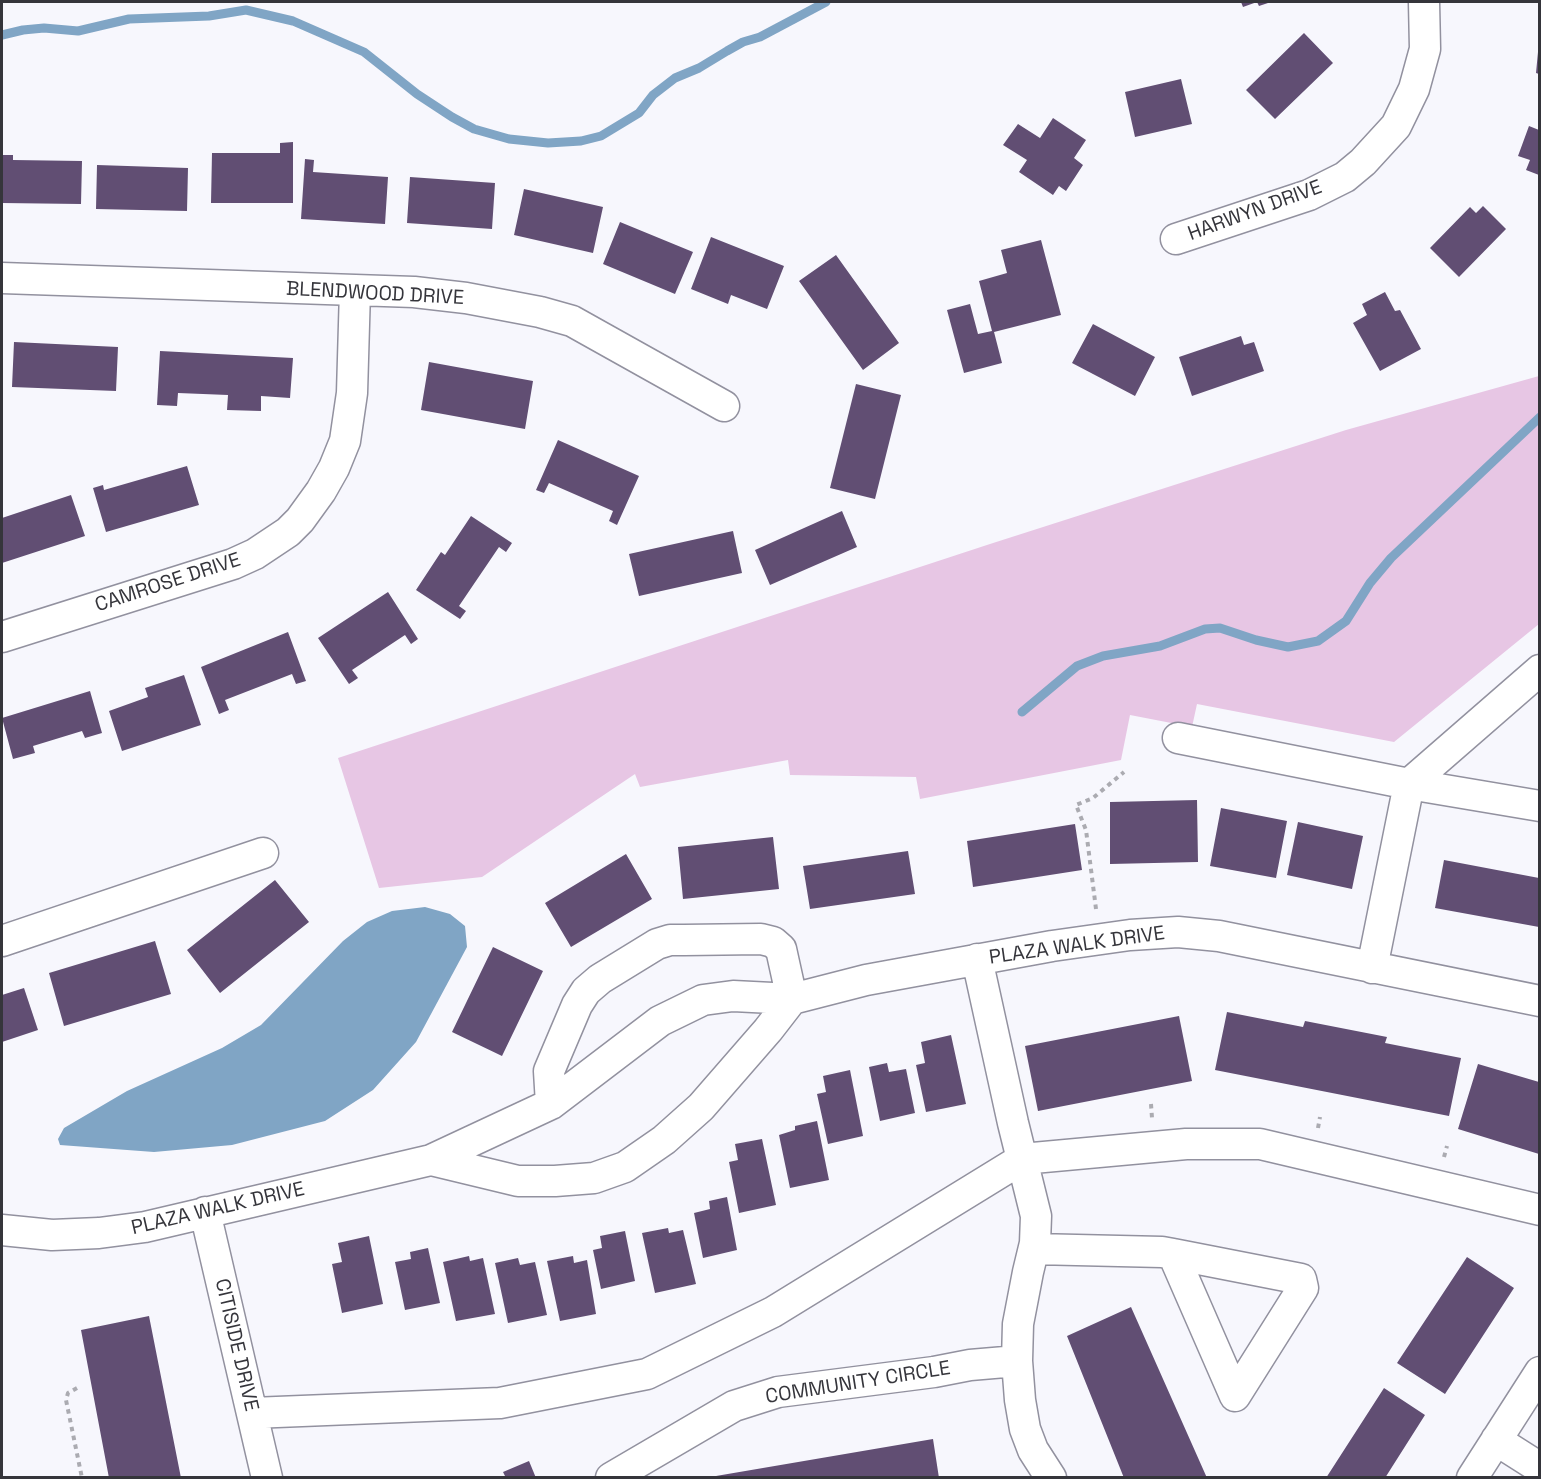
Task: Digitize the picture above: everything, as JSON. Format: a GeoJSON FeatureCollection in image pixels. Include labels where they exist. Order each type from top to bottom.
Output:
{"type":"FeatureCollection","features":[{"type":"Feature","properties":{"kind":"street","name":"HARWYN DRIVE"},"geometry":{"type":"LineString","coordinates":[[1176,239],[1309,195],[1345,177],[1363,162],[1396,126],[1414,89],[1425,49],[1424,2]]}},
{"type":"Feature","properties":{"kind":"street","name":"BLENDWOOD DRIVE"},"geometry":{"type":"LineString","coordinates":[[2,278],[414,292],[466,298],[540,312],[572,321],[724,406]]}},
{"type":"Feature","properties":{"kind":"street","name":"CAMROSE DRIVE"},"geometry":{"type":"LineString","coordinates":[[2,637],[233,564],[255,554],[288,532],[300,520],[321,491],[345,441],[352,393],[355,290]]}},
{"type":"Feature","properties":{"kind":"street"},"geometry":{"type":"LineString","coordinates":[[1372,968],[1409,784],[1539,670]]}},
{"type":"Feature","properties":{"kind":"street"},"geometry":{"type":"LineString","coordinates":[[1178,738],[1409,784],[1539,806]]}},
{"type":"Feature","properties":{"kind":"street"},"geometry":{"type":"LineString","coordinates":[[2,941],[263,853]]}},
{"type":"Feature","properties":{"kind":"street","name":"PLAZA WALK DRIVE"},"geometry":{"type":"LineString","coordinates":[[2,1230],[52,1235],[99,1233],[145,1227],[431,1160],[551,1104],[660,1021],[703,1000],[733,996],[792,999],[866,980],[1130,935],[1178,932],[1219,936],[1539,1001]]}},
{"type":"Feature","properties":{"kind":"street"},"geometry":{"type":"LineString","coordinates":[[551,1104],[549,1071],[581,998],[600,979],[657,944],[670,940],[761,939],[773,942],[781,949],[792,999]]}},
{"type":"Feature","properties":{"kind":"street"},"geometry":{"type":"LineString","coordinates":[[977,960],[1036,1216],[1034,1249],[1018,1324],[1017,1361],[1025,1429],[1033,1450],[1051,1478]]}},
{"type":"Feature","properties":{"kind":"street","name":"PLAZA WALK DRIVE"},"geometry":{"type":"LineString","coordinates":[[431,1160],[518,1181],[594,1178],[625,1167],[664,1140],[701,1107],[792,999]]}},
{"type":"Feature","properties":{"kind":"street"},"geometry":{"type":"LineString","coordinates":[[252,1413],[500,1402],[647,1374],[773,1312],[1022,1159],[1186,1144],[1260,1144],[1539,1210]]}},
{"type":"Feature","properties":{"kind":"street","name":"CITISIDE DRIVE"},"geometry":{"type":"LineString","coordinates":[[205,1212],[267,1478]]}},
{"type":"Feature","properties":{"kind":"street"},"geometry":{"type":"LineString","coordinates":[[1034,1249],[1162,1252],[1173,1254],[1301,1279],[1303,1288],[1235,1396],[1173,1254]]}},
{"type":"Feature","properties":{"kind":"street","name":"COMMUNITY CIRCLE"},"geometry":{"type":"LineString","coordinates":[[611,1478],[734,1406],[778,1392],[934,1372],[970,1365],[1017,1361]]}},
{"type":"Feature","properties":{"kind":"street"},"geometry":{"type":"LineString","coordinates":[[1472,1478],[1539,1372]]}},
{"type":"Feature","properties":{"kind":"street"},"geometry":{"type":"LineString","coordinates":[[1497,1440],[1539,1468]]}},
{"type":"Feature","properties":{"kind":"path"},"geometry":{"type":"LineString","coordinates":[[1096,909],[1086,830],[1076,805],[1093,798],[1124,772]]}},
{"type":"Feature","properties":{"kind":"path"},"geometry":{"type":"LineString","coordinates":[[77,1388],[68,1393],[66,1400],[82,1478]]}},
{"type":"Feature","properties":{"kind":"shaded area"},"geometry":{"type":"Polygon","coordinates":[[[1539,376],[1539,624],[1394,742],[1197,704],[1192,727],[1130,715],[1121,760],[920,799],[916,777],[790,775],[788,760],[640,787],[635,774],[482,877],[379,888],[338,758],[1346,430],[1539,376]]]}},
{"type":"Feature","properties":{"kind":"water"},"geometry":{"type":"Polygon","coordinates":[[[425,907],[450,914],[465,926],[467,947],[416,1042],[373,1090],[325,1121],[232,1145],[154,1152],[60,1145],[58,1139],[64,1128],[127,1091],[222,1048],[261,1025],[343,941],[367,922],[392,911],[425,907]]]}},
{"type":"Feature","properties":{"kind":"building"},"geometry":{"type":"Polygon","coordinates":[[[1241,2],[1257,2],[1243,7],[1241,2]]]}},
{"type":"Feature","properties":{"kind":"building"},"geometry":{"type":"Polygon","coordinates":[[[1257,2],[1271,2],[1259,6],[1257,2]]]}},
{"type":"Feature","properties":{"kind":"building"},"geometry":{"type":"Polygon","coordinates":[[[1304,33],[1333,63],[1275,119],[1246,90],[1304,33]]]}},
{"type":"Feature","properties":{"kind":"building"},"geometry":{"type":"Polygon","coordinates":[[[1539,52],[1539,74],[1536,73],[1539,52]]]}},
{"type":"Feature","properties":{"kind":"building"},"geometry":{"type":"Polygon","coordinates":[[[1181,79],[1192,124],[1135,137],[1125,92],[1181,79]]]}},
{"type":"Feature","properties":{"kind":"building"},"geometry":{"type":"Polygon","coordinates":[[[1053,118],[1086,140],[1074,158],[1083,165],[1066,191],[1059,186],[1053,195],[1019,172],[1027,160],[1003,145],[1018,124],[1040,138],[1053,118]]]}},
{"type":"Feature","properties":{"kind":"building"},"geometry":{"type":"Polygon","coordinates":[[[1529,126],[1539,130],[1539,175],[1526,170],[1530,160],[1518,156],[1529,126]]]}},
{"type":"Feature","properties":{"kind":"building"},"geometry":{"type":"Polygon","coordinates":[[[293,142],[293,203],[211,203],[212,153],[280,153],[280,143],[293,142]]]}},
{"type":"Feature","properties":{"kind":"building"},"geometry":{"type":"Polygon","coordinates":[[[2,155],[13,155],[13,160],[82,161],[81,204],[2,203],[2,155]]]}},
{"type":"Feature","properties":{"kind":"building"},"geometry":{"type":"Polygon","coordinates":[[[305,159],[314,160],[313,172],[388,177],[385,224],[301,219],[305,159]]]}},
{"type":"Feature","properties":{"kind":"building"},"geometry":{"type":"Polygon","coordinates":[[[97,165],[188,168],[187,211],[96,209],[97,165]]]}},
{"type":"Feature","properties":{"kind":"building"},"geometry":{"type":"Polygon","coordinates":[[[410,177],[495,183],[492,229],[407,223],[410,177]]]}},
{"type":"Feature","properties":{"kind":"building"},"geometry":{"type":"Polygon","coordinates":[[[524,189],[603,207],[593,253],[514,235],[524,189]]]}},
{"type":"Feature","properties":{"kind":"building"},"geometry":{"type":"Polygon","coordinates":[[[1483,206],[1506,229],[1459,277],[1430,248],[1470,207],[1476,213],[1483,206]]]}},
{"type":"Feature","properties":{"kind":"building"},"geometry":{"type":"Polygon","coordinates":[[[620,222],[693,252],[675,294],[603,264],[620,222]]]}},
{"type":"Feature","properties":{"kind":"building"},"geometry":{"type":"Polygon","coordinates":[[[711,237],[784,266],[767,309],[731,295],[728,304],[691,289],[711,237]]]}},
{"type":"Feature","properties":{"kind":"building"},"geometry":{"type":"Polygon","coordinates":[[[1041,240],[1061,315],[994,332],[1002,363],[964,373],[947,310],[970,304],[978,334],[992,331],[979,281],[1007,273],[1001,250],[1041,240]]]}},
{"type":"Feature","properties":{"kind":"building"},"geometry":{"type":"Polygon","coordinates":[[[836,255],[899,343],[863,370],[799,281],[836,255]]]}},
{"type":"Feature","properties":{"kind":"building"},"geometry":{"type":"Polygon","coordinates":[[[1385,292],[1395,311],[1400,310],[1421,349],[1380,371],[1353,323],[1367,315],[1362,304],[1385,292]]]}},
{"type":"Feature","properties":{"kind":"building"},"geometry":{"type":"Polygon","coordinates":[[[1093,324],[1155,357],[1135,396],[1072,363],[1093,324]]]}},
{"type":"Feature","properties":{"kind":"building"},"geometry":{"type":"Polygon","coordinates":[[[1241,336],[1244,345],[1254,342],[1264,371],[1192,396],[1179,357],[1241,336]]]}},
{"type":"Feature","properties":{"kind":"building"},"geometry":{"type":"Polygon","coordinates":[[[14,342],[118,347],[116,391],[12,387],[14,342]]]}},
{"type":"Feature","properties":{"kind":"building"},"geometry":{"type":"Polygon","coordinates":[[[160,351],[293,358],[290,398],[261,396],[261,411],[227,410],[228,395],[178,393],[177,406],[157,405],[160,351]]]}},
{"type":"Feature","properties":{"kind":"building"},"geometry":{"type":"Polygon","coordinates":[[[429,362],[533,381],[525,429],[421,410],[429,362]]]}},
{"type":"Feature","properties":{"kind":"building"},"geometry":{"type":"Polygon","coordinates":[[[856,384],[901,395],[875,499],[830,488],[856,384]]]}},
{"type":"Feature","properties":{"kind":"building"},"geometry":{"type":"Polygon","coordinates":[[[558,440],[639,476],[617,525],[609,521],[613,511],[549,483],[544,493],[536,490],[558,440]]]}},
{"type":"Feature","properties":{"kind":"building"},"geometry":{"type":"Polygon","coordinates":[[[187,466],[199,505],[106,532],[93,488],[103,485],[104,490],[187,466]]]}},
{"type":"Feature","properties":{"kind":"building"},"geometry":{"type":"Polygon","coordinates":[[[71,495],[85,536],[2,563],[2,518],[71,495]]]}},
{"type":"Feature","properties":{"kind":"building"},"geometry":{"type":"Polygon","coordinates":[[[842,511],[857,547],[770,585],[755,550],[842,511]]]}},
{"type":"Feature","properties":{"kind":"building"},"geometry":{"type":"Polygon","coordinates":[[[471,516],[512,543],[506,552],[499,547],[459,606],[466,611],[460,619],[416,590],[441,552],[445,555],[471,516]]]}},
{"type":"Feature","properties":{"kind":"building"},"geometry":{"type":"Polygon","coordinates":[[[733,531],[742,573],[639,596],[629,554],[733,531]]]}},
{"type":"Feature","properties":{"kind":"building"},"geometry":{"type":"Polygon","coordinates":[[[388,592],[418,639],[411,644],[405,635],[352,670],[358,678],[349,684],[318,638],[388,592]]]}},
{"type":"Feature","properties":{"kind":"building"},"geometry":{"type":"Polygon","coordinates":[[[288,632],[306,681],[296,684],[292,674],[225,700],[229,710],[219,714],[201,667],[288,632]]]}},
{"type":"Feature","properties":{"kind":"building"},"geometry":{"type":"Polygon","coordinates":[[[184,675],[201,725],[122,751],[109,711],[148,697],[145,688],[184,675]]]}},
{"type":"Feature","properties":{"kind":"building"},"geometry":{"type":"Polygon","coordinates":[[[90,691],[102,733],[85,738],[82,731],[33,746],[35,753],[13,759],[2,718],[90,691]]]}},
{"type":"Feature","properties":{"kind":"building"},"geometry":{"type":"Polygon","coordinates":[[[1197,800],[1198,862],[1110,864],[1110,802],[1197,800]]]}},
{"type":"Feature","properties":{"kind":"building"},"geometry":{"type":"Polygon","coordinates":[[[1221,808],[1287,821],[1276,878],[1210,866],[1221,808]]]}},
{"type":"Feature","properties":{"kind":"building"},"geometry":{"type":"Polygon","coordinates":[[[1298,822],[1363,836],[1352,889],[1287,875],[1298,822]]]}},
{"type":"Feature","properties":{"kind":"building"},"geometry":{"type":"Polygon","coordinates":[[[1075,824],[1082,870],[973,887],[967,841],[1075,824]]]}},
{"type":"Feature","properties":{"kind":"building"},"geometry":{"type":"Polygon","coordinates":[[[773,837],[779,889],[683,899],[678,847],[773,837]]]}},
{"type":"Feature","properties":{"kind":"building"},"geometry":{"type":"Polygon","coordinates":[[[908,851],[915,894],[810,909],[803,866],[908,851]]]}},
{"type":"Feature","properties":{"kind":"building"},"geometry":{"type":"Polygon","coordinates":[[[626,854],[652,899],[571,947],[545,903],[626,854]]]}},
{"type":"Feature","properties":{"kind":"building"},"geometry":{"type":"Polygon","coordinates":[[[1444,860],[1539,878],[1539,927],[1435,908],[1444,860]]]}},
{"type":"Feature","properties":{"kind":"building"},"geometry":{"type":"Polygon","coordinates":[[[275,880],[309,922],[220,993],[187,950],[275,880]]]}},
{"type":"Feature","properties":{"kind":"building"},"geometry":{"type":"Polygon","coordinates":[[[155,941],[171,994],[64,1026],[49,973],[155,941]]]}},
{"type":"Feature","properties":{"kind":"building"},"geometry":{"type":"Polygon","coordinates":[[[493,947],[543,971],[502,1056],[452,1032],[493,947]]]}},
{"type":"Feature","properties":{"kind":"building"},"geometry":{"type":"Polygon","coordinates":[[[24,988],[38,1030],[2,1042],[2,995],[24,988]]]}},
{"type":"Feature","properties":{"kind":"building"},"geometry":{"type":"Polygon","coordinates":[[[1227,1012],[1303,1027],[1305,1021],[1387,1037],[1385,1043],[1461,1058],[1449,1116],[1215,1070],[1227,1012]]]}},
{"type":"Feature","properties":{"kind":"building"},"geometry":{"type":"Polygon","coordinates":[[[1179,1016],[1192,1081],[1038,1111],[1025,1046],[1179,1016]]]}},
{"type":"Feature","properties":{"kind":"building"},"geometry":{"type":"Polygon","coordinates":[[[951,1035],[966,1104],[926,1112],[916,1065],[925,1063],[921,1042],[951,1035]]]}},
{"type":"Feature","properties":{"kind":"building"},"geometry":{"type":"Polygon","coordinates":[[[887,1063],[889,1072],[906,1069],[915,1113],[880,1121],[869,1067],[887,1063]]]}},
{"type":"Feature","properties":{"kind":"building"},"geometry":{"type":"Polygon","coordinates":[[[1478,1064],[1539,1082],[1539,1154],[1458,1129],[1478,1064]]]}},
{"type":"Feature","properties":{"kind":"building"},"geometry":{"type":"Polygon","coordinates":[[[850,1070],[863,1136],[828,1144],[817,1094],[826,1092],[823,1076],[850,1070]]]}},
{"type":"Feature","properties":{"kind":"building"},"geometry":{"type":"Polygon","coordinates":[[[817,1121],[829,1180],[790,1188],[779,1135],[795,1130],[795,1126],[817,1121]]]}},
{"type":"Feature","properties":{"kind":"building"},"geometry":{"type":"Polygon","coordinates":[[[762,1139],[776,1205],[739,1213],[729,1162],[738,1160],[735,1144],[762,1139]]]}},
{"type":"Feature","properties":{"kind":"building"},"geometry":{"type":"Polygon","coordinates":[[[727,1197],[737,1250],[703,1258],[694,1213],[710,1209],[709,1201],[727,1197]]]}},
{"type":"Feature","properties":{"kind":"building"},"geometry":{"type":"Polygon","coordinates":[[[668,1228],[669,1233],[683,1230],[696,1284],[655,1293],[642,1233],[668,1228]]]}},
{"type":"Feature","properties":{"kind":"building"},"geometry":{"type":"Polygon","coordinates":[[[625,1231],[635,1281],[601,1289],[593,1250],[602,1248],[600,1236],[625,1231]]]}},
{"type":"Feature","properties":{"kind":"building"},"geometry":{"type":"Polygon","coordinates":[[[369,1236],[383,1304],[342,1313],[332,1264],[342,1262],[338,1243],[369,1236]]]}},
{"type":"Feature","properties":{"kind":"building"},"geometry":{"type":"Polygon","coordinates":[[[428,1248],[440,1303],[405,1310],[395,1262],[411,1259],[410,1252],[428,1248]]]}},
{"type":"Feature","properties":{"kind":"building"},"geometry":{"type":"Polygon","coordinates":[[[469,1256],[470,1261],[483,1258],[495,1314],[456,1321],[443,1262],[469,1256]]]}},
{"type":"Feature","properties":{"kind":"building"},"geometry":{"type":"Polygon","coordinates":[[[573,1256],[574,1263],[587,1260],[596,1314],[560,1321],[547,1261],[573,1256]]]}},
{"type":"Feature","properties":{"kind":"building"},"geometry":{"type":"Polygon","coordinates":[[[1467,1257],[1514,1288],[1445,1394],[1397,1363],[1467,1257]]]}},
{"type":"Feature","properties":{"kind":"building"},"geometry":{"type":"Polygon","coordinates":[[[518,1258],[520,1265],[535,1262],[547,1315],[508,1323],[495,1263],[518,1258]]]}},
{"type":"Feature","properties":{"kind":"building"},"geometry":{"type":"Polygon","coordinates":[[[1131,1307],[1207,1478],[1124,1478],[1067,1336],[1131,1307]]]}},
{"type":"Feature","properties":{"kind":"building"},"geometry":{"type":"Polygon","coordinates":[[[149,1316],[181,1478],[109,1478],[81,1330],[149,1316]]]}},
{"type":"Feature","properties":{"kind":"building"},"geometry":{"type":"Polygon","coordinates":[[[1384,1388],[1425,1415],[1385,1478],[1326,1478],[1384,1388]]]}},
{"type":"Feature","properties":{"kind":"building"},"geometry":{"type":"Polygon","coordinates":[[[933,1439],[939,1478],[716,1478],[716,1476],[933,1439]]]}},
{"type":"Feature","properties":{"kind":"building"},"geometry":{"type":"Polygon","coordinates":[[[529,1461],[536,1478],[506,1478],[503,1472],[529,1461]]]}},
{"type":"Feature","properties":{"kind":"waterway"},"geometry":{"type":"LineString","coordinates":[[2,35],[44,28],[78,31],[129,19],[209,16],[246,10],[293,21],[364,52],[417,94],[474,129],[509,139],[548,143],[581,141],[601,136],[639,113],[653,95],[675,78],[699,68],[743,42],[760,37],[826,2]]}},
{"type":"Feature","properties":{"kind":"waterway"},"geometry":{"type":"LineString","coordinates":[[1022,712],[1077,666],[1103,656],[1160,646],[1205,629],[1220,628],[1256,640],[1288,647],[1318,641],[1346,621],[1370,583],[1391,558],[1540,417]]}}]}
